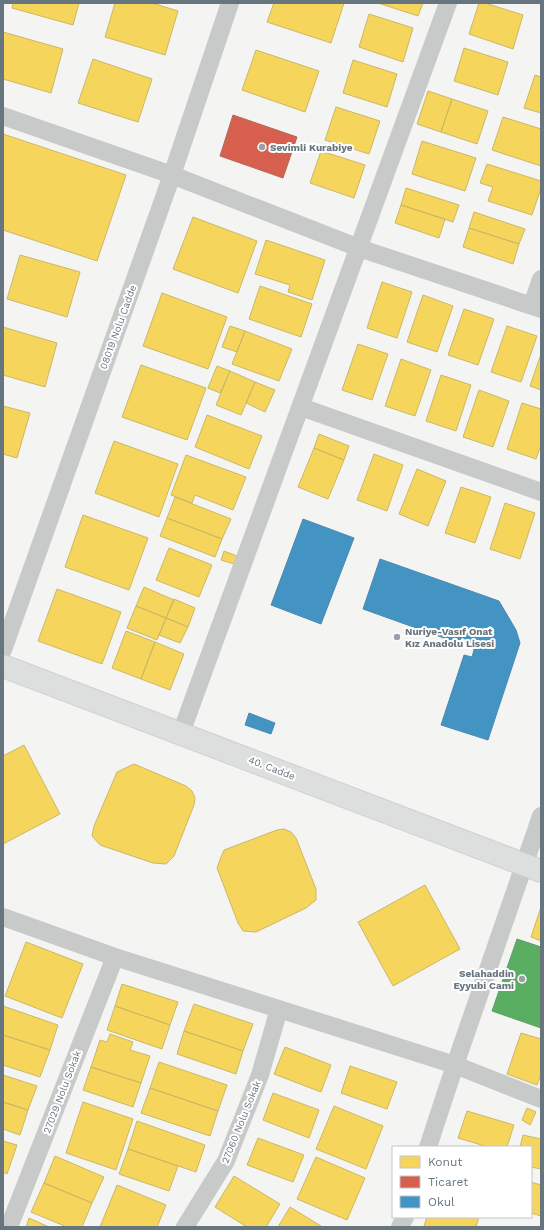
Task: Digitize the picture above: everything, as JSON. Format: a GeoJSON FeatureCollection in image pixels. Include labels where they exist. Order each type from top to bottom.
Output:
{"type":"FeatureCollection","features":[{"type":"Feature","properties":{"kind":"street","name":"08019 Nolu Cadde"},"geometry":{"type":"LineString","coordinates":[[3,650],[172,175],[230,3]]}},
{"type":"Feature","properties":{"kind":"street"},"geometry":{"type":"LineString","coordinates":[[181,733],[448,3]]}},
{"type":"Feature","properties":{"kind":"street"},"geometry":{"type":"LineString","coordinates":[[3,116],[172,175],[359,248],[536,307],[541,279]]}},
{"type":"Feature","properties":{"kind":"street"},"geometry":{"type":"LineString","coordinates":[[301,407],[541,492]]}},
{"type":"Feature","properties":{"kind":"street","name":"40. Cadde"},"geometry":{"type":"LineString","coordinates":[[3,666],[532,868]]}},
{"type":"Feature","properties":{"kind":"street"},"geometry":{"type":"LineString","coordinates":[[428,1146],[454,1066],[532,868],[541,816]]}},
{"type":"Feature","properties":{"kind":"street"},"geometry":{"type":"LineString","coordinates":[[3,916],[115,957],[454,1066],[541,1098]]}},
{"type":"Feature","properties":{"kind":"street","name":"27029 Nolu Sokak"},"geometry":{"type":"LineString","coordinates":[[9,1227],[115,957]]}},
{"type":"Feature","properties":{"kind":"street","name":"27060 Nolu Sokak"},"geometry":{"type":"LineString","coordinates":[[185,1227],[226,1161],[260,1075],[279,1009]]}},
{"type":"Feature","properties":{"kind":"street"},"geometry":{"type":"LineString","coordinates":[[400,1227],[404,1218]]}},
{"type":"Feature","properties":{"kind":"building: Konut"},"geometry":{"type":"Polygon","coordinates":[[[13,3],[79,3],[73,25],[12,8],[13,3]]]}},
{"type":"Feature","properties":{"kind":"building: Konut"},"geometry":{"type":"Polygon","coordinates":[[[115,3],[152,3],[178,11],[165,55],[105,37],[115,3]]]}},
{"type":"Feature","properties":{"kind":"building: Konut"},"geometry":{"type":"Polygon","coordinates":[[[274,3],[344,3],[331,43],[267,22],[274,3]]]}},
{"type":"Feature","properties":{"kind":"building: Konut"},"geometry":{"type":"Polygon","coordinates":[[[378,3],[423,3],[418,16],[378,3]]]}},
{"type":"Feature","properties":{"kind":"building: Konut"},"geometry":{"type":"Polygon","coordinates":[[[479,3],[485,3],[523,15],[513,49],[469,34],[479,3]]]}},
{"type":"Feature","properties":{"kind":"building: Konut"},"geometry":{"type":"Polygon","coordinates":[[[369,14],[413,28],[403,62],[359,47],[369,14]]]}},
{"type":"Feature","properties":{"kind":"building: Konut"},"geometry":{"type":"Polygon","coordinates":[[[3,32],[63,49],[51,93],[3,79],[3,32]]]}},
{"type":"Feature","properties":{"kind":"building: Konut"},"geometry":{"type":"Polygon","coordinates":[[[464,48],[508,62],[498,95],[454,81],[464,48]]]}},
{"type":"Feature","properties":{"kind":"building: Konut"},"geometry":{"type":"Polygon","coordinates":[[[256,50],[319,71],[305,112],[242,90],[256,50]]]}},
{"type":"Feature","properties":{"kind":"building: Konut"},"geometry":{"type":"Polygon","coordinates":[[[93,59],[152,79],[138,122],[78,103],[93,59]]]}},
{"type":"Feature","properties":{"kind":"building: Konut"},"geometry":{"type":"Polygon","coordinates":[[[353,60],[397,74],[387,107],[343,93],[353,60]]]}},
{"type":"Feature","properties":{"kind":"building: Konut"},"geometry":{"type":"Polygon","coordinates":[[[535,75],[541,77],[541,113],[524,108],[535,75]]]}},
{"type":"Feature","properties":{"kind":"building: Konut"},"geometry":{"type":"Polygon","coordinates":[[[428,91],[452,99],[441,132],[417,124],[428,91]]]}},
{"type":"Feature","properties":{"kind":"building: Konut"},"geometry":{"type":"Polygon","coordinates":[[[452,99],[488,111],[477,144],[441,132],[452,99]]]}},
{"type":"Feature","properties":{"kind":"building: Konut"},"geometry":{"type":"Polygon","coordinates":[[[336,107],[380,121],[369,154],[325,140],[336,107]]]}},
{"type":"Feature","properties":{"kind":"building: Konut"},"geometry":{"type":"Polygon","coordinates":[[[503,117],[541,129],[541,166],[492,150],[503,117]]]}},
{"type":"Feature","properties":{"kind":"building: Konut"},"geometry":{"type":"Polygon","coordinates":[[[3,134],[126,175],[97,261],[3,230],[3,134]]]}},
{"type":"Feature","properties":{"kind":"building: Konut"},"geometry":{"type":"Polygon","coordinates":[[[422,141],[476,158],[465,191],[412,174],[422,141]]]}},
{"type":"Feature","properties":{"kind":"building: Konut"},"geometry":{"type":"Polygon","coordinates":[[[321,151],[365,165],[354,198],[310,183],[321,151]]]}},
{"type":"Feature","properties":{"kind":"building: Konut"},"geometry":{"type":"Polygon","coordinates":[[[487,164],[541,181],[541,188],[532,215],[488,201],[493,187],[480,183],[487,164]]]}},
{"type":"Feature","properties":{"kind":"building: Konut"},"geometry":{"type":"Polygon","coordinates":[[[406,188],[459,205],[453,222],[401,205],[406,188]]]}},
{"type":"Feature","properties":{"kind":"building: Konut"},"geometry":{"type":"Polygon","coordinates":[[[401,205],[445,219],[439,238],[395,223],[401,205]]]}},
{"type":"Feature","properties":{"kind":"building: Konut"},"geometry":{"type":"Polygon","coordinates":[[[474,212],[525,229],[519,244],[469,228],[474,212]]]}},
{"type":"Feature","properties":{"kind":"building: Konut"},"geometry":{"type":"Polygon","coordinates":[[[193,217],[257,241],[238,293],[173,269],[193,217]]]}},
{"type":"Feature","properties":{"kind":"building: Konut"},"geometry":{"type":"Polygon","coordinates":[[[469,228],[519,244],[513,264],[463,247],[469,228]]]}},
{"type":"Feature","properties":{"kind":"building: Konut"},"geometry":{"type":"Polygon","coordinates":[[[266,240],[325,260],[312,300],[288,292],[290,285],[255,274],[266,240]]]}},
{"type":"Feature","properties":{"kind":"building: Konut"},"geometry":{"type":"Polygon","coordinates":[[[20,255],[80,272],[67,317],[7,299],[20,255]]]}},
{"type":"Feature","properties":{"kind":"building: Konut"},"geometry":{"type":"Polygon","coordinates":[[[382,282],[412,292],[397,338],[367,328],[382,282]]]}},
{"type":"Feature","properties":{"kind":"building: Konut"},"geometry":{"type":"Polygon","coordinates":[[[260,286],[312,304],[301,337],[249,319],[260,286]]]}},
{"type":"Feature","properties":{"kind":"building: Konut"},"geometry":{"type":"Polygon","coordinates":[[[162,293],[227,317],[208,369],[143,346],[162,293]]]}},
{"type":"Feature","properties":{"kind":"building: Konut"},"geometry":{"type":"Polygon","coordinates":[[[423,295],[453,306],[437,352],[407,342],[423,295]]]}},
{"type":"Feature","properties":{"kind":"building: Konut"},"geometry":{"type":"Polygon","coordinates":[[[464,309],[494,319],[478,365],[448,355],[464,309]]]}},
{"type":"Feature","properties":{"kind":"building: Konut"},"geometry":{"type":"Polygon","coordinates":[[[230,326],[245,331],[237,352],[222,347],[230,326]]]}},
{"type":"Feature","properties":{"kind":"building: Konut"},"geometry":{"type":"Polygon","coordinates":[[[507,326],[537,336],[521,382],[491,372],[507,326]]]}},
{"type":"Feature","properties":{"kind":"building: Konut"},"geometry":{"type":"Polygon","coordinates":[[[3,327],[57,343],[45,387],[3,375],[3,327]]]}},
{"type":"Feature","properties":{"kind":"building: Konut"},"geometry":{"type":"Polygon","coordinates":[[[245,331],[292,349],[279,381],[232,364],[245,331]]]}},
{"type":"Feature","properties":{"kind":"building: Konut"},"geometry":{"type":"Polygon","coordinates":[[[358,344],[388,354],[372,400],[342,390],[358,344]]]}},
{"type":"Feature","properties":{"kind":"building: Konut"},"geometry":{"type":"Polygon","coordinates":[[[541,354],[541,390],[530,386],[541,354]]]}},
{"type":"Feature","properties":{"kind":"building: Konut"},"geometry":{"type":"Polygon","coordinates":[[[401,359],[431,370],[415,416],[385,406],[401,359]]]}},
{"type":"Feature","properties":{"kind":"building: Konut"},"geometry":{"type":"Polygon","coordinates":[[[141,365],[206,388],[187,440],[122,417],[141,365]]]}},
{"type":"Feature","properties":{"kind":"building: Konut"},"geometry":{"type":"Polygon","coordinates":[[[217,366],[230,371],[220,393],[208,388],[217,366]]]}},
{"type":"Feature","properties":{"kind":"building: Konut"},"geometry":{"type":"Polygon","coordinates":[[[230,371],[255,382],[241,415],[216,405],[230,371]]]}},
{"type":"Feature","properties":{"kind":"building: Konut"},"geometry":{"type":"Polygon","coordinates":[[[441,375],[471,385],[456,431],[426,421],[441,375]]]}},
{"type":"Feature","properties":{"kind":"building: Konut"},"geometry":{"type":"Polygon","coordinates":[[[255,382],[275,390],[265,412],[246,403],[255,382]]]}},
{"type":"Feature","properties":{"kind":"building: Konut"},"geometry":{"type":"Polygon","coordinates":[[[479,390],[509,401],[493,447],[463,437],[479,390]]]}},
{"type":"Feature","properties":{"kind":"building: Konut"},"geometry":{"type":"Polygon","coordinates":[[[522,403],[541,409],[541,445],[536,459],[507,449],[522,403]]]}},
{"type":"Feature","properties":{"kind":"building: Konut"},"geometry":{"type":"Polygon","coordinates":[[[3,406],[30,413],[17,458],[3,454],[3,406]]]}},
{"type":"Feature","properties":{"kind":"building: Konut"},"geometry":{"type":"Polygon","coordinates":[[[207,415],[262,436],[249,469],[195,447],[207,415]]]}},
{"type":"Feature","properties":{"kind":"building: Konut"},"geometry":{"type":"Polygon","coordinates":[[[319,434],[349,446],[344,460],[314,448],[319,434]]]}},
{"type":"Feature","properties":{"kind":"building: Konut"},"geometry":{"type":"Polygon","coordinates":[[[114,441],[178,464],[159,517],[95,493],[114,441]]]}},
{"type":"Feature","properties":{"kind":"building: Konut"},"geometry":{"type":"Polygon","coordinates":[[[314,448],[344,460],[328,499],[298,487],[314,448]]]}},
{"type":"Feature","properties":{"kind":"building: Konut"},"geometry":{"type":"Polygon","coordinates":[[[374,454],[403,465],[387,511],[357,500],[374,454]]]}},
{"type":"Feature","properties":{"kind":"building: Konut"},"geometry":{"type":"Polygon","coordinates":[[[186,455],[246,477],[233,510],[195,495],[192,503],[171,495],[186,455]]]}},
{"type":"Feature","properties":{"kind":"building: Konut"},"geometry":{"type":"Polygon","coordinates":[[[417,469],[446,481],[428,526],[399,514],[417,469]]]}},
{"type":"Feature","properties":{"kind":"building: Konut"},"geometry":{"type":"Polygon","coordinates":[[[461,487],[491,497],[475,543],[445,533],[461,487]]]}},
{"type":"Feature","properties":{"kind":"building: Konut"},"geometry":{"type":"Polygon","coordinates":[[[175,497],[231,519],[222,539],[167,518],[175,497]]]}},
{"type":"Feature","properties":{"kind":"building: Konut"},"geometry":{"type":"Polygon","coordinates":[[[505,503],[535,513],[520,559],[490,549],[505,503]]]}},
{"type":"Feature","properties":{"kind":"building: Konut"},"geometry":{"type":"Polygon","coordinates":[[[83,515],[148,538],[129,590],[65,567],[83,515]]]}},
{"type":"Feature","properties":{"kind":"building: Konut"},"geometry":{"type":"Polygon","coordinates":[[[167,518],[222,539],[215,557],[160,536],[167,518]]]}},
{"type":"Feature","properties":{"kind":"building: Konut"},"geometry":{"type":"Polygon","coordinates":[[[169,548],[212,565],[199,597],[156,580],[169,548]]]}},
{"type":"Feature","properties":{"kind":"building: Konut"},"geometry":{"type":"Polygon","coordinates":[[[224,551],[237,556],[234,564],[221,560],[224,551]]]}},
{"type":"Feature","properties":{"kind":"building: Konut"},"geometry":{"type":"Polygon","coordinates":[[[144,587],[174,600],[166,618],[136,606],[144,587]]]}},
{"type":"Feature","properties":{"kind":"building: Konut"},"geometry":{"type":"Polygon","coordinates":[[[57,589],[121,612],[102,664],[38,641],[57,589]]]}},
{"type":"Feature","properties":{"kind":"building: Konut"},"geometry":{"type":"Polygon","coordinates":[[[174,599],[195,608],[188,627],[166,618],[174,599]]]}},
{"type":"Feature","properties":{"kind":"building: Konut"},"geometry":{"type":"Polygon","coordinates":[[[136,606],[166,618],[157,640],[127,628],[136,606]]]}},
{"type":"Feature","properties":{"kind":"building: Konut"},"geometry":{"type":"Polygon","coordinates":[[[166,618],[188,627],[180,643],[159,635],[166,618]]]}},
{"type":"Feature","properties":{"kind":"building: Konut"},"geometry":{"type":"Polygon","coordinates":[[[126,631],[155,642],[141,679],[112,668],[126,631]]]}},
{"type":"Feature","properties":{"kind":"building: Konut"},"geometry":{"type":"Polygon","coordinates":[[[155,642],[184,654],[170,690],[141,679],[155,642]]]}},
{"type":"Feature","properties":{"kind":"building: Konut"},"geometry":{"type":"Polygon","coordinates":[[[24,745],[60,814],[3,844],[3,756],[24,745]]]}},
{"type":"Feature","properties":{"kind":"building: Konut"},"geometry":{"type":"Polygon","coordinates":[[[134,764],[186,786],[192,791],[195,798],[194,805],[174,856],[166,864],[153,863],[100,845],[92,836],[94,826],[117,772],[134,764]]]}},
{"type":"Feature","properties":{"kind":"building: Konut"},"geometry":{"type":"Polygon","coordinates":[[[284,829],[291,832],[296,838],[316,889],[316,900],[306,908],[256,932],[243,931],[238,923],[217,868],[221,857],[224,850],[277,830],[284,829]]]}},
{"type":"Feature","properties":{"kind":"building: Konut"},"geometry":{"type":"Polygon","coordinates":[[[425,885],[460,949],[393,986],[358,922],[425,885]]]}},
{"type":"Feature","properties":{"kind":"building: Konut"},"geometry":{"type":"Polygon","coordinates":[[[541,907],[541,941],[531,937],[541,907]]]}},
{"type":"Feature","properties":{"kind":"building: Konut"},"geometry":{"type":"Polygon","coordinates":[[[26,942],[83,964],[62,1018],[5,996],[26,942]]]}},
{"type":"Feature","properties":{"kind":"building: Konut"},"geometry":{"type":"Polygon","coordinates":[[[122,984],[178,1002],[170,1025],[115,1006],[122,984]]]}},
{"type":"Feature","properties":{"kind":"building: Konut"},"geometry":{"type":"Polygon","coordinates":[[[194,1004],[253,1024],[243,1051],[184,1031],[194,1004]]]}},
{"type":"Feature","properties":{"kind":"building: Konut"},"geometry":{"type":"Polygon","coordinates":[[[3,1006],[58,1025],[50,1050],[3,1035],[3,1006]]]}},
{"type":"Feature","properties":{"kind":"building: Konut"},"geometry":{"type":"Polygon","coordinates":[[[115,1006],[170,1025],[162,1049],[107,1030],[115,1006]]]}},
{"type":"Feature","properties":{"kind":"building: Konut"},"geometry":{"type":"Polygon","coordinates":[[[184,1031],[243,1051],[236,1074],[177,1054],[184,1031]]]}},
{"type":"Feature","properties":{"kind":"building: Konut"},"geometry":{"type":"Polygon","coordinates":[[[521,1033],[541,1039],[541,1074],[537,1085],[507,1074],[521,1033]]]}},
{"type":"Feature","properties":{"kind":"building: Konut"},"geometry":{"type":"Polygon","coordinates":[[[110,1034],[133,1042],[130,1050],[150,1056],[141,1083],[91,1067],[100,1040],[107,1042],[110,1034]]]}},
{"type":"Feature","properties":{"kind":"building: Konut"},"geometry":{"type":"Polygon","coordinates":[[[3,1035],[50,1050],[40,1077],[3,1065],[3,1035]]]}},
{"type":"Feature","properties":{"kind":"building: Konut"},"geometry":{"type":"Polygon","coordinates":[[[285,1047],[331,1065],[321,1092],[274,1074],[285,1047]]]}},
{"type":"Feature","properties":{"kind":"building: Konut"},"geometry":{"type":"Polygon","coordinates":[[[159,1062],[227,1085],[218,1111],[150,1088],[159,1062]]]}},
{"type":"Feature","properties":{"kind":"building: Konut"},"geometry":{"type":"Polygon","coordinates":[[[350,1066],[397,1082],[387,1109],[341,1093],[350,1066]]]}},
{"type":"Feature","properties":{"kind":"building: Konut"},"geometry":{"type":"Polygon","coordinates":[[[91,1067],[141,1083],[133,1107],[83,1090],[91,1067]]]}},
{"type":"Feature","properties":{"kind":"building: Konut"},"geometry":{"type":"Polygon","coordinates":[[[3,1075],[37,1086],[28,1110],[3,1102],[3,1075]]]}},
{"type":"Feature","properties":{"kind":"building: Konut"},"geometry":{"type":"Polygon","coordinates":[[[150,1088],[218,1111],[210,1136],[141,1113],[150,1088]]]}},
{"type":"Feature","properties":{"kind":"building: Konut"},"geometry":{"type":"Polygon","coordinates":[[[273,1093],[319,1110],[309,1138],[263,1120],[273,1093]]]}},
{"type":"Feature","properties":{"kind":"building: Konut"},"geometry":{"type":"Polygon","coordinates":[[[3,1102],[28,1110],[20,1135],[3,1129],[3,1102]]]}},
{"type":"Feature","properties":{"kind":"building: Konut"},"geometry":{"type":"Polygon","coordinates":[[[83,1102],[133,1119],[116,1170],[66,1153],[83,1102]]]}},
{"type":"Feature","properties":{"kind":"building: Konut"},"geometry":{"type":"Polygon","coordinates":[[[334,1106],[383,1126],[366,1169],[316,1149],[334,1106]]]}},
{"type":"Feature","properties":{"kind":"building: Konut"},"geometry":{"type":"Polygon","coordinates":[[[527,1108],[536,1112],[530,1125],[522,1120],[527,1108]]]}},
{"type":"Feature","properties":{"kind":"building: Konut"},"geometry":{"type":"Polygon","coordinates":[[[467,1111],[514,1125],[507,1146],[485,1146],[458,1138],[467,1111]]]}},
{"type":"Feature","properties":{"kind":"building: Konut"},"geometry":{"type":"Polygon","coordinates":[[[137,1121],[205,1145],[196,1172],[128,1149],[137,1121]]]}},
{"type":"Feature","properties":{"kind":"building: Konut"},"geometry":{"type":"Polygon","coordinates":[[[523,1135],[541,1139],[541,1169],[532,1167],[532,1146],[520,1146],[523,1135]]]}},
{"type":"Feature","properties":{"kind":"building: Konut"},"geometry":{"type":"Polygon","coordinates":[[[258,1138],[304,1155],[293,1182],[247,1165],[258,1138]]]}},
{"type":"Feature","properties":{"kind":"building: Konut"},"geometry":{"type":"Polygon","coordinates":[[[3,1141],[17,1145],[7,1174],[3,1172],[3,1141]]]}},
{"type":"Feature","properties":{"kind":"building: Konut"},"geometry":{"type":"Polygon","coordinates":[[[128,1149],[178,1166],[169,1191],[119,1174],[128,1149]]]}},
{"type":"Feature","properties":{"kind":"building: Konut"},"geometry":{"type":"Polygon","coordinates":[[[55,1156],[104,1177],[92,1203],[44,1183],[55,1156]]]}},
{"type":"Feature","properties":{"kind":"building: Konut"},"geometry":{"type":"Polygon","coordinates":[[[316,1157],[365,1178],[347,1220],[297,1199],[316,1157]]]}},
{"type":"Feature","properties":{"kind":"building: Konut"},"geometry":{"type":"Polygon","coordinates":[[[234,1176],[280,1204],[266,1227],[247,1227],[215,1207],[234,1176]]]}},
{"type":"Feature","properties":{"kind":"building: Konut"},"geometry":{"type":"Polygon","coordinates":[[[532,1182],[541,1185],[541,1216],[532,1213],[532,1182]]]}},
{"type":"Feature","properties":{"kind":"building: Konut"},"geometry":{"type":"Polygon","coordinates":[[[44,1183],[92,1203],[82,1227],[67,1227],[31,1212],[44,1183]]]}},
{"type":"Feature","properties":{"kind":"building: Konut"},"geometry":{"type":"Polygon","coordinates":[[[117,1185],[166,1205],[157,1227],[100,1227],[117,1185]]]}},
{"type":"Feature","properties":{"kind":"building: Konut"},"geometry":{"type":"Polygon","coordinates":[[[290,1207],[321,1226],[278,1227],[290,1207]]]}},
{"type":"Feature","properties":{"kind":"building: Konut"},"geometry":{"type":"Polygon","coordinates":[[[29,1218],[49,1227],[26,1227],[29,1218]]]}},
{"type":"Feature","properties":{"kind":"building: Konut"},"geometry":{"type":"Polygon","coordinates":[[[427,1218],[479,1218],[476,1227],[424,1226],[427,1218]]]}},
{"type":"Feature","properties":{"kind":"building: Ticaret"},"geometry":{"type":"Polygon","coordinates":[[[233,115],[297,137],[283,178],[220,156],[233,115]]]}},
{"type":"Feature","properties":{"kind":"building: Okul"},"geometry":{"type":"Polygon","coordinates":[[[303,519],[354,538],[321,624],[271,605],[303,519]]]}},
{"type":"Feature","properties":{"kind":"building: Okul"},"geometry":{"type":"Polygon","coordinates":[[[380,559],[499,601],[516,630],[520,643],[488,740],[441,725],[464,655],[472,657],[474,650],[472,644],[462,637],[458,643],[363,609],[380,559]]]}},
{"type":"Feature","properties":{"kind":"building: Okul"},"geometry":{"type":"Polygon","coordinates":[[[249,713],[275,723],[271,734],[245,725],[249,713]]]}},
{"type":"Feature","properties":{"kind":"building: Kamu","name":"Selahaddin Eyyubi Cami"},"geometry":{"type":"Polygon","coordinates":[[[517,939],[541,947],[541,1028],[492,1011],[517,939]]]}},
{"type":"Feature","properties":{"kind":"place","name":"Sevimli Kurabiye"},"geometry":{"type":"Point","coordinates":[262,147]}},
{"type":"Feature","properties":{"kind":"place","name":"Nuriye-Vasıf Onat Kız Anadolu Lisesi"},"geometry":{"type":"Point","coordinates":[397,637]}},
{"type":"Feature","properties":{"kind":"place","name":"Selahaddin Eyyubi Cami"},"geometry":{"type":"Point","coordinates":[522,979]}}]}
